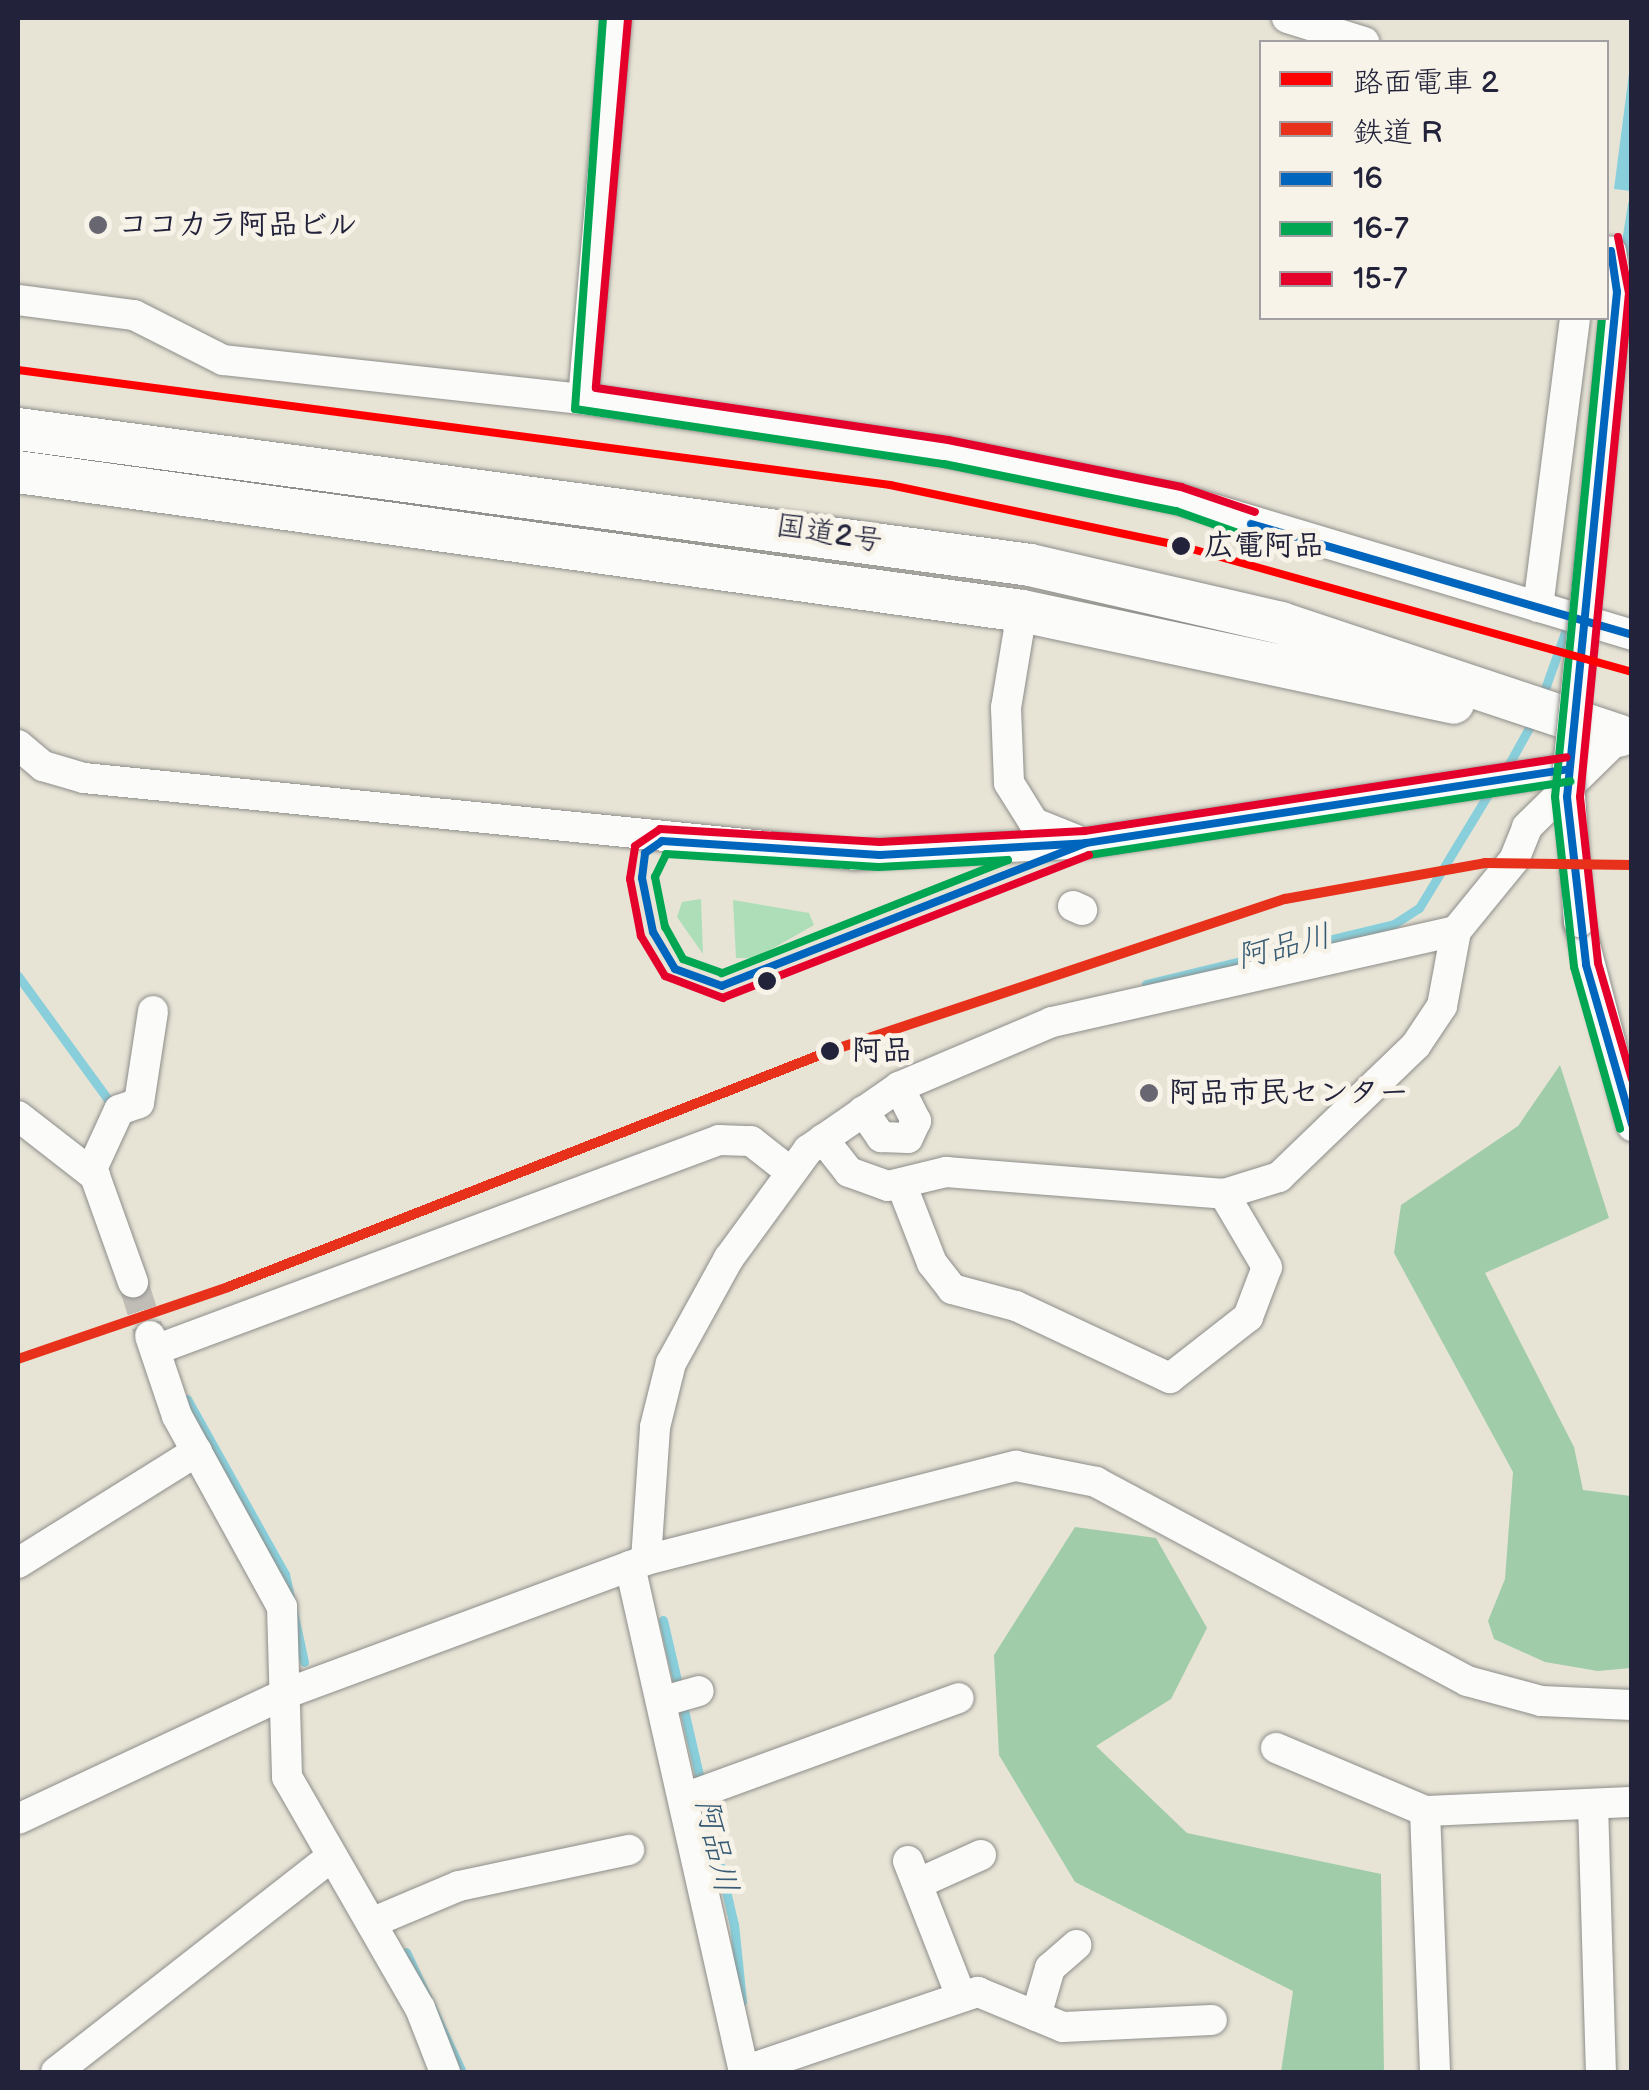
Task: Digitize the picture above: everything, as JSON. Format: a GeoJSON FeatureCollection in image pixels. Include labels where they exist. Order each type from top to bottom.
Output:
{"type":"FeatureCollection","features":[{"type":"Feature","properties":{"kind":"highway","name":"国道2号"},"geometry":{"type":"LineString","coordinates":[[18,429],[1030,566],[1281,623],[1626,738]]}},
{"type":"Feature","properties":{"kind":"highway","name":"国道2号"},"geometry":{"type":"LineString","coordinates":[[18,472],[1022,610],[1626,738]]}},
{"type":"Feature","properties":{"kind":"street"},"geometry":{"type":"LineString","coordinates":[[583,399],[616,18]]}},
{"type":"Feature","properties":{"kind":"street"},"geometry":{"type":"LineString","coordinates":[[1288,18],[1358,40]]}},
{"type":"Feature","properties":{"kind":"street"},"geometry":{"type":"LineString","coordinates":[[1616,245],[1617,292],[1568,769],[1580,922],[1632,1126]]}},
{"type":"Feature","properties":{"kind":"street"},"geometry":{"type":"LineString","coordinates":[[18,300],[134,315],[223,360],[583,399],[946,452],[1178,499],[1631,634],[1632,626]]}},
{"type":"Feature","properties":{"kind":"street"},"geometry":{"type":"LineString","coordinates":[[1538,607],[1575,320]]}},
{"type":"Feature","properties":{"kind":"street"},"geometry":{"type":"LineString","coordinates":[[1022,610],[1006,708],[1009,783],[1034,823],[1086,843]]}},
{"type":"Feature","properties":{"kind":"street"},"geometry":{"type":"LineString","coordinates":[[823,1139],[860,1180],[902,1186],[946,1172],[1224,1194],[1279,1178],[1416,1044],[1442,1006],[1456,931],[1514,860],[1527,827],[1626,738]]}},
{"type":"Feature","properties":{"kind":"street"},"geometry":{"type":"LineString","coordinates":[[18,746],[43,766],[84,778],[662,841],[880,855],[1086,843],[1568,769]]}},
{"type":"Feature","properties":{"kind":"street"},"geometry":{"type":"LineString","coordinates":[[1212,2020],[1063,2027],[978,1992],[752,2069],[678,1697],[638,1564],[665,1378],[692,1318],[788,1170],[823,1139],[899,1087],[1052,1022],[1456,931]]}},
{"type":"Feature","properties":{"kind":"street"},"geometry":{"type":"LineString","coordinates":[[91,1170],[119,1110],[139,1103],[153,1011]]}},
{"type":"Feature","properties":{"kind":"street"},"geometry":{"type":"LineString","coordinates":[[863,1111],[881,1137],[908,1138],[916,1122],[899,1087]]}},
{"type":"Feature","properties":{"kind":"street"},"geometry":{"type":"LineString","coordinates":[[18,1116],[91,1170],[133,1282]]}},
{"type":"Feature","properties":{"kind":"street"},"geometry":{"type":"LineString","coordinates":[[446,2072],[380,1919],[331,1857],[287,1778],[298,1690],[282,1607],[197,1451],[153,1343],[719,1140],[750,1142],[788,1170]]}},
{"type":"Feature","properties":{"kind":"street"},"geometry":{"type":"LineString","coordinates":[[902,1186],[932,1263],[952,1289],[1016,1306],[1170,1378],[1248,1317],[1267,1267],[1224,1194]]}},
{"type":"Feature","properties":{"kind":"street"},"geometry":{"type":"LineString","coordinates":[[18,1563],[197,1451]]}},
{"type":"Feature","properties":{"kind":"street"},"geometry":{"type":"LineString","coordinates":[[18,1818],[298,1690],[638,1564],[995,1469],[1057,1468],[1467,1680],[1541,1701],[1632,1705]]}},
{"type":"Feature","properties":{"kind":"street"},"geometry":{"type":"LineString","coordinates":[[699,1792],[960,1698]]}},
{"type":"Feature","properties":{"kind":"street"},"geometry":{"type":"LineString","coordinates":[[1276,1748],[1425,1811],[1632,1802]]}},
{"type":"Feature","properties":{"kind":"street"},"geometry":{"type":"LineString","coordinates":[[1594,1804],[1601,2072]]}},
{"type":"Feature","properties":{"kind":"street"},"geometry":{"type":"LineString","coordinates":[[1425,1811],[1435,2072]]}},
{"type":"Feature","properties":{"kind":"street"},"geometry":{"type":"LineString","coordinates":[[380,1919],[459,1886],[629,1850]]}},
{"type":"Feature","properties":{"kind":"street"},"geometry":{"type":"LineString","coordinates":[[961,1996],[914,1872],[981,1854]]}},
{"type":"Feature","properties":{"kind":"street"},"geometry":{"type":"LineString","coordinates":[[56,2072],[331,1857]]}},
{"type":"Feature","properties":{"kind":"street"},"geometry":{"type":"LineString","coordinates":[[1036,2016],[1050,1968],[1076,1944]]}},
{"type":"Feature","properties":{"kind":"green space"},"geometry":{"type":"Polygon","coordinates":[[[701,899],[703,954],[677,917],[682,902],[701,899]]]}},
{"type":"Feature","properties":{"kind":"green space"},"geometry":{"type":"Polygon","coordinates":[[[733,900],[809,913],[814,925],[756,958],[736,958],[733,900]]]}},
{"type":"Feature","properties":{"kind":"green space"},"geometry":{"type":"Polygon","coordinates":[[[1560,1065],[1609,1218],[1485,1273],[1574,1447],[1583,1490],[1631,1496],[1631,1668],[1598,1671],[1545,1662],[1494,1639],[1488,1621],[1505,1579],[1513,1472],[1394,1253],[1401,1205],[1518,1126],[1560,1065]]]}},
{"type":"Feature","properties":{"kind":"green space"},"geometry":{"type":"Polygon","coordinates":[[[1075,1527],[1156,1538],[1207,1628],[1171,1699],[1096,1746],[1187,1833],[1381,1874],[1384,2072],[1281,2072],[1293,1991],[1075,1882],[999,1755],[994,1655],[1075,1527]]]}},
{"type":"Feature","properties":{"kind":"water"},"geometry":{"type":"Polygon","coordinates":[[[1631,58],[1631,191],[1614,189],[1631,58]]]}},
{"type":"Feature","properties":{"kind":"waterway"},"geometry":{"type":"LineString","coordinates":[[1624,254],[1632,204]]}},
{"type":"Feature","properties":{"kind":"waterway"},"geometry":{"type":"LineString","coordinates":[[1541,700],[1569,621]]}},
{"type":"Feature","properties":{"kind":"waterway"},"geometry":{"type":"LineString","coordinates":[[1505,771],[1534,719]]}},
{"type":"Feature","properties":{"kind":"waterway","name":"阿品川"},"geometry":{"type":"LineString","coordinates":[[1146,984],[1394,924],[1419,908],[1490,791]]}},
{"type":"Feature","properties":{"kind":"waterway"},"geometry":{"type":"LineString","coordinates":[[18,976],[109,1101]]}},
{"type":"Feature","properties":{"kind":"waterway"},"geometry":{"type":"LineString","coordinates":[[187,1399],[285,1574],[304,1662]]}},
{"type":"Feature","properties":{"kind":"waterway","name":"阿品川"},"geometry":{"type":"LineString","coordinates":[[663,1620],[734,1924],[742,2002]]}},
{"type":"Feature","properties":{"kind":"waterway"},"geometry":{"type":"LineString","coordinates":[[406,1952],[462,2072]]}},
{"type":"Feature","properties":{"kind":"tunnel"},"geometry":{"type":"LineString","coordinates":[[133,1282],[150,1336]]}},
{"type":"Feature","properties":{"kind":"tram line","name":"2"},"geometry":{"type":"LineString","coordinates":[[18,370],[890,485],[1181,546],[1632,672]]}},
{"type":"Feature","properties":{"kind":"rail line","name":"R"},"geometry":{"type":"LineString","coordinates":[[18,1359],[228,1287],[830,1051],[1285,899],[1485,863],[1632,865]]}},
{"type":"Feature","properties":{"kind":"transit line","name":"16-7"},"geometry":{"type":"LineString","coordinates":[[603,18],[575,409],[944,464],[1176,511],[1247,536]]}},
{"type":"Feature","properties":{"kind":"transit line","name":"15-7"},"geometry":{"type":"LineString","coordinates":[[628,19],[596,388],[948,440],[1181,487],[1255,512]]}},
{"type":"Feature","properties":{"kind":"transit line","name":"15-7"},"geometry":{"type":"LineString","coordinates":[[1618,237],[1629,293],[1580,797],[1598,963],[1632,1079]]}},
{"type":"Feature","properties":{"kind":"transit line","name":"16"},"geometry":{"type":"LineString","coordinates":[[1611,251],[1617,292],[1567,797],[1586,965],[1632,1124]]}},
{"type":"Feature","properties":{"kind":"transit line","name":"16-7"},"geometry":{"type":"LineString","coordinates":[[1602,320],[1555,797],[1574,967],[1620,1129]]}},
{"type":"Feature","properties":{"kind":"transit line","name":"16"},"geometry":{"type":"LineString","coordinates":[[1251,524],[1630,634]]}},
{"type":"Feature","properties":{"kind":"transit line","name":"15-7"},"geometry":{"type":"LineString","coordinates":[[1089,855],[723,998],[665,976],[641,936],[630,879],[635,846],[660,829],[880,842],[1085,831],[1566,757]]}},
{"type":"Feature","properties":{"kind":"transit line","name":"16"},"geometry":{"type":"LineString","coordinates":[[1086,843],[1568,769]]}},
{"type":"Feature","properties":{"kind":"transit line","name":"16-7"},"geometry":{"type":"LineString","coordinates":[[1089,855],[1570,781]]}},
{"type":"Feature","properties":{"kind":"transit line","name":"16"},"geometry":{"type":"LineString","coordinates":[[662,841],[880,855],[1086,843],[722,986],[675,969],[653,932],[642,878],[645,853],[662,841]]}},
{"type":"Feature","properties":{"kind":"transit line","name":"16-7"},"geometry":{"type":"LineString","coordinates":[[666,854],[879,867],[1008,860],[722,973],[683,959],[665,927],[655,877],[666,854]]}},
{"type":"Feature","properties":{"kind":"place","name":"ココカラ阿品ビル"},"geometry":{"type":"Point","coordinates":[98,225]}},
{"type":"Feature","properties":{"kind":"place","name":"広電阿品"},"geometry":{"type":"Point","coordinates":[1181,546]}},
{"type":"Feature","properties":{"kind":"place","name":"阿品"},"geometry":{"type":"Point","coordinates":[830,1051]}},
{"type":"Feature","properties":{"kind":"place","name":"阿品市民センター"},"geometry":{"type":"Point","coordinates":[1149,1093]}}]}
